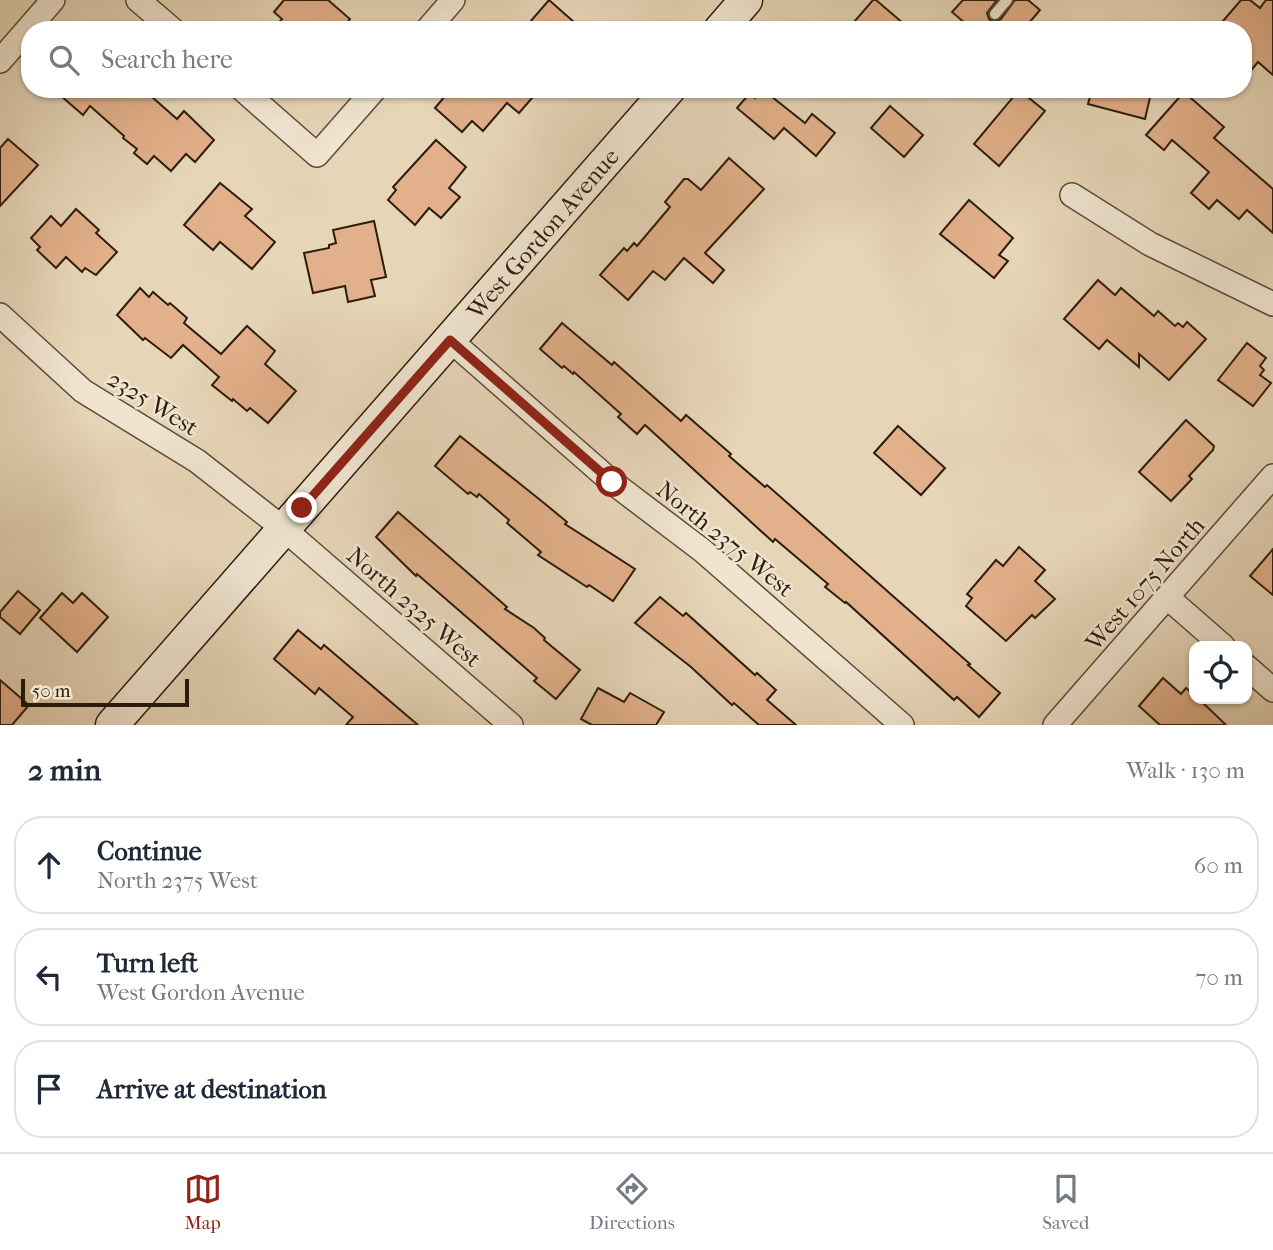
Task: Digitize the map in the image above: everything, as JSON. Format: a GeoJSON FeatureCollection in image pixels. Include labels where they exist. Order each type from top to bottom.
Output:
{"type":"FeatureCollection","features":[{"type":"Feature","properties":{"kind":"main road"},"geometry":{"type":"LineString","coordinates":[[728,21],[746,0]]}},
{"type":"Feature","properties":{"kind":"main road","name":"West Gordon Avenue"},"geometry":{"type":"LineString","coordinates":[[112,725],[660,98]]}},
{"type":"Feature","properties":{"kind":"street"},"geometry":{"type":"LineString","coordinates":[[35,21],[53,0]]}},
{"type":"Feature","properties":{"kind":"street"},"geometry":{"type":"LineString","coordinates":[[138,0],[162,21]]}},
{"type":"Feature","properties":{"kind":"street"},"geometry":{"type":"LineString","coordinates":[[435,21],[453,0]]}},
{"type":"Feature","properties":{"kind":"street"},"geometry":{"type":"LineString","coordinates":[[0,61],[21,37]]}},
{"type":"Feature","properties":{"kind":"street"},"geometry":{"type":"LineString","coordinates":[[252,98],[317,155],[367,98]]}},
{"type":"Feature","properties":{"kind":"street"},"geometry":{"type":"LineString","coordinates":[[1072,195],[1150,244],[1273,304]]}},
{"type":"Feature","properties":{"kind":"street","name":"2325 West"},"geometry":{"type":"LineString","coordinates":[[0,316],[83,391],[197,461],[284,529]]}},
{"type":"Feature","properties":{"kind":"street","name":"North 2375 West"},"geometry":{"type":"LineString","coordinates":[[450,340],[612,482],[703,551],[902,725]]}},
{"type":"Feature","properties":{"kind":"street","name":"West 1075 North"},"geometry":{"type":"LineString","coordinates":[[1055,725],[1273,476]]}},
{"type":"Feature","properties":{"kind":"street","name":"North 2325 West"},"geometry":{"type":"LineString","coordinates":[[284,529],[511,725]]}},
{"type":"Feature","properties":{"kind":"street"},"geometry":{"type":"LineString","coordinates":[[1168,598],[1217,641]]}},
{"type":"Feature","properties":{"kind":"street"},"geometry":{"type":"LineString","coordinates":[[1252,671],[1273,690]]}},
{"type":"Feature","properties":{"kind":"lane"},"geometry":{"type":"LineString","coordinates":[[995,14],[1007,0]]}},
{"type":"Feature","properties":{"kind":"building"},"geometry":{"type":"Polygon","coordinates":[[[284,0],[328,0],[350,19],[280,21],[282,19],[274,12],[284,0]]]}},
{"type":"Feature","properties":{"kind":"building"},"geometry":{"type":"Polygon","coordinates":[[[549,0],[573,21],[531,21],[549,0]]]}},
{"type":"Feature","properties":{"kind":"building"},"geometry":{"type":"Polygon","coordinates":[[[873,0],[876,0],[900,21],[855,21],[873,0]]]}},
{"type":"Feature","properties":{"kind":"building"},"geometry":{"type":"Polygon","coordinates":[[[963,0],[997,0],[987,13],[992,21],[962,21],[952,12],[963,0]]]}},
{"type":"Feature","properties":{"kind":"building"},"geometry":{"type":"Polygon","coordinates":[[[1015,0],[1028,0],[1040,10],[1031,21],[996,21],[1001,19],[1015,0]]]}},
{"type":"Feature","properties":{"kind":"building"},"geometry":{"type":"Polygon","coordinates":[[[1241,0],[1250,0],[1260,8],[1266,0],[1273,0],[1273,75],[1258,62],[1252,69],[1252,21],[1223,21],[1241,0]]]}},
{"type":"Feature","properties":{"kind":"building"},"geometry":{"type":"Polygon","coordinates":[[[63,98],[153,98],[177,119],[184,111],[214,140],[195,162],[186,154],[171,171],[154,156],[147,164],[134,153],[137,149],[90,106],[83,115],[63,98]]]}},
{"type":"Feature","properties":{"kind":"building"},"geometry":{"type":"Polygon","coordinates":[[[443,98],[532,98],[519,113],[507,103],[483,131],[472,121],[462,132],[435,108],[443,98]]]}},
{"type":"Feature","properties":{"kind":"building"},"geometry":{"type":"Polygon","coordinates":[[[746,98],[773,98],[805,123],[812,114],[835,133],[816,156],[784,128],[774,139],[737,108],[746,98]]]}},
{"type":"Feature","properties":{"kind":"building"},"geometry":{"type":"Polygon","coordinates":[[[1012,98],[1029,98],[1045,111],[999,166],[974,144],[1012,98]]]}},
{"type":"Feature","properties":{"kind":"building"},"geometry":{"type":"Polygon","coordinates":[[[1090,98],[1150,98],[1145,119],[1088,104],[1090,98]]]}},
{"type":"Feature","properties":{"kind":"building"},"geometry":{"type":"Polygon","coordinates":[[[1179,98],[1191,98],[1224,127],[1214,138],[1273,189],[1273,233],[1247,210],[1239,219],[1217,200],[1209,209],[1191,193],[1209,172],[1172,140],[1164,150],[1146,135],[1179,98]]]}},
{"type":"Feature","properties":{"kind":"building"},"geometry":{"type":"Polygon","coordinates":[[[890,106],[923,135],[904,157],[871,128],[890,106]]]}},
{"type":"Feature","properties":{"kind":"building"},"geometry":{"type":"Polygon","coordinates":[[[8,139],[38,165],[0,206],[0,148],[8,139]]]}},
{"type":"Feature","properties":{"kind":"building"},"geometry":{"type":"Polygon","coordinates":[[[436,140],[466,167],[449,188],[460,197],[441,218],[429,208],[415,225],[388,200],[396,190],[393,187],[436,140]]]}},
{"type":"Feature","properties":{"kind":"building"},"geometry":{"type":"Polygon","coordinates":[[[729,158],[764,189],[705,253],[724,270],[713,283],[684,258],[665,280],[653,271],[628,300],[600,275],[624,248],[627,251],[634,243],[637,246],[670,207],[665,202],[684,179],[688,179],[701,190],[729,158]]]}},
{"type":"Feature","properties":{"kind":"building"},"geometry":{"type":"Polygon","coordinates":[[[220,183],[252,209],[245,216],[275,242],[252,269],[220,242],[213,250],[184,225],[220,183]]]}},
{"type":"Feature","properties":{"kind":"building"},"geometry":{"type":"Polygon","coordinates":[[[969,200],[1013,238],[999,255],[1008,261],[994,278],[940,234],[969,200]]]}},
{"type":"Feature","properties":{"kind":"building"},"geometry":{"type":"Polygon","coordinates":[[[76,209],[99,230],[96,233],[117,252],[96,275],[85,268],[82,272],[66,257],[56,268],[37,250],[40,247],[31,238],[51,216],[61,226],[76,209]]]}},
{"type":"Feature","properties":{"kind":"building"},"geometry":{"type":"Polygon","coordinates":[[[374,221],[386,277],[371,280],[375,296],[348,302],[345,286],[313,293],[304,253],[329,248],[329,245],[336,243],[333,230],[374,221]]]}},
{"type":"Feature","properties":{"kind":"building"},"geometry":{"type":"Polygon","coordinates":[[[1098,280],[1115,295],[1121,288],[1154,316],[1158,311],[1175,326],[1178,323],[1183,327],[1187,322],[1206,339],[1169,380],[1139,354],[1139,367],[1107,340],[1099,349],[1064,319],[1098,280]]]}},
{"type":"Feature","properties":{"kind":"building"},"geometry":{"type":"Polygon","coordinates":[[[140,288],[149,297],[153,292],[168,305],[170,303],[187,318],[184,323],[221,354],[247,326],[275,351],[265,364],[296,391],[268,423],[250,408],[247,411],[212,385],[219,377],[183,345],[171,358],[145,338],[143,340],[117,315],[140,288]]]}},
{"type":"Feature","properties":{"kind":"building"},"geometry":{"type":"Polygon","coordinates":[[[562,323],[612,365],[614,362],[681,421],[686,415],[731,454],[729,456],[765,487],[767,485],[970,664],[968,665],[1000,693],[979,717],[957,697],[954,700],[846,602],[825,587],[828,584],[775,539],[773,542],[645,425],[637,434],[618,417],[621,414],[574,372],[573,374],[564,366],[562,368],[540,349],[562,323]]]}},
{"type":"Feature","properties":{"kind":"building"},"geometry":{"type":"Polygon","coordinates":[[[1247,343],[1266,358],[1260,366],[1264,370],[1260,375],[1271,383],[1253,406],[1218,380],[1247,343]]]}},
{"type":"Feature","properties":{"kind":"building"},"geometry":{"type":"Polygon","coordinates":[[[1186,420],[1214,446],[1189,476],[1192,479],[1171,501],[1139,472],[1186,420]]]}},
{"type":"Feature","properties":{"kind":"building"},"geometry":{"type":"Polygon","coordinates":[[[898,426],[945,468],[921,495],[874,453],[898,426]]]}},
{"type":"Feature","properties":{"kind":"building"},"geometry":{"type":"Polygon","coordinates":[[[460,436],[567,522],[565,524],[635,569],[613,601],[538,555],[541,552],[479,494],[477,497],[470,492],[468,494],[435,466],[460,436]]]}},
{"type":"Feature","properties":{"kind":"building"},"geometry":{"type":"Polygon","coordinates":[[[398,512],[507,607],[505,609],[534,628],[544,640],[580,670],[556,699],[534,681],[537,678],[417,574],[416,576],[376,537],[398,512]]]}},
{"type":"Feature","properties":{"kind":"building"},"geometry":{"type":"Polygon","coordinates":[[[1019,547],[1045,570],[1035,581],[1055,599],[1035,618],[1032,615],[1006,641],[966,606],[972,598],[967,594],[996,560],[1003,566],[1019,547]]]}},
{"type":"Feature","properties":{"kind":"building"},"geometry":{"type":"Polygon","coordinates":[[[1273,549],[1273,595],[1250,576],[1273,549]]]}},
{"type":"Feature","properties":{"kind":"building"},"geometry":{"type":"Polygon","coordinates":[[[18,591],[40,610],[20,634],[0,617],[0,612],[18,591]]]}},
{"type":"Feature","properties":{"kind":"building"},"geometry":{"type":"Polygon","coordinates":[[[62,593],[73,603],[82,593],[108,617],[77,652],[40,618],[62,593]]]}},
{"type":"Feature","properties":{"kind":"building"},"geometry":{"type":"Polygon","coordinates":[[[660,597],[683,616],[686,613],[755,675],[757,673],[776,690],[767,700],[796,725],[759,725],[635,623],[660,597]]]}},
{"type":"Feature","properties":{"kind":"building"},"geometry":{"type":"Polygon","coordinates":[[[298,630],[321,649],[324,645],[418,725],[346,725],[353,717],[319,688],[315,694],[274,659],[298,630]]]}},
{"type":"Feature","properties":{"kind":"building"},"geometry":{"type":"Polygon","coordinates":[[[1163,678],[1181,694],[1186,688],[1189,691],[1189,704],[1204,704],[1226,725],[1160,725],[1139,706],[1163,678]]]}},
{"type":"Feature","properties":{"kind":"building"},"geometry":{"type":"Polygon","coordinates":[[[0,680],[29,705],[12,725],[0,725],[0,680]]]}},
{"type":"Feature","properties":{"kind":"building"},"geometry":{"type":"Polygon","coordinates":[[[598,688],[624,702],[630,693],[664,712],[656,725],[592,725],[581,719],[598,688]]]}},
{"type":"Feature","properties":{"kind":"route"},"geometry":{"type":"LineString","coordinates":[[302,508],[450,340],[612,482]]}}]}
